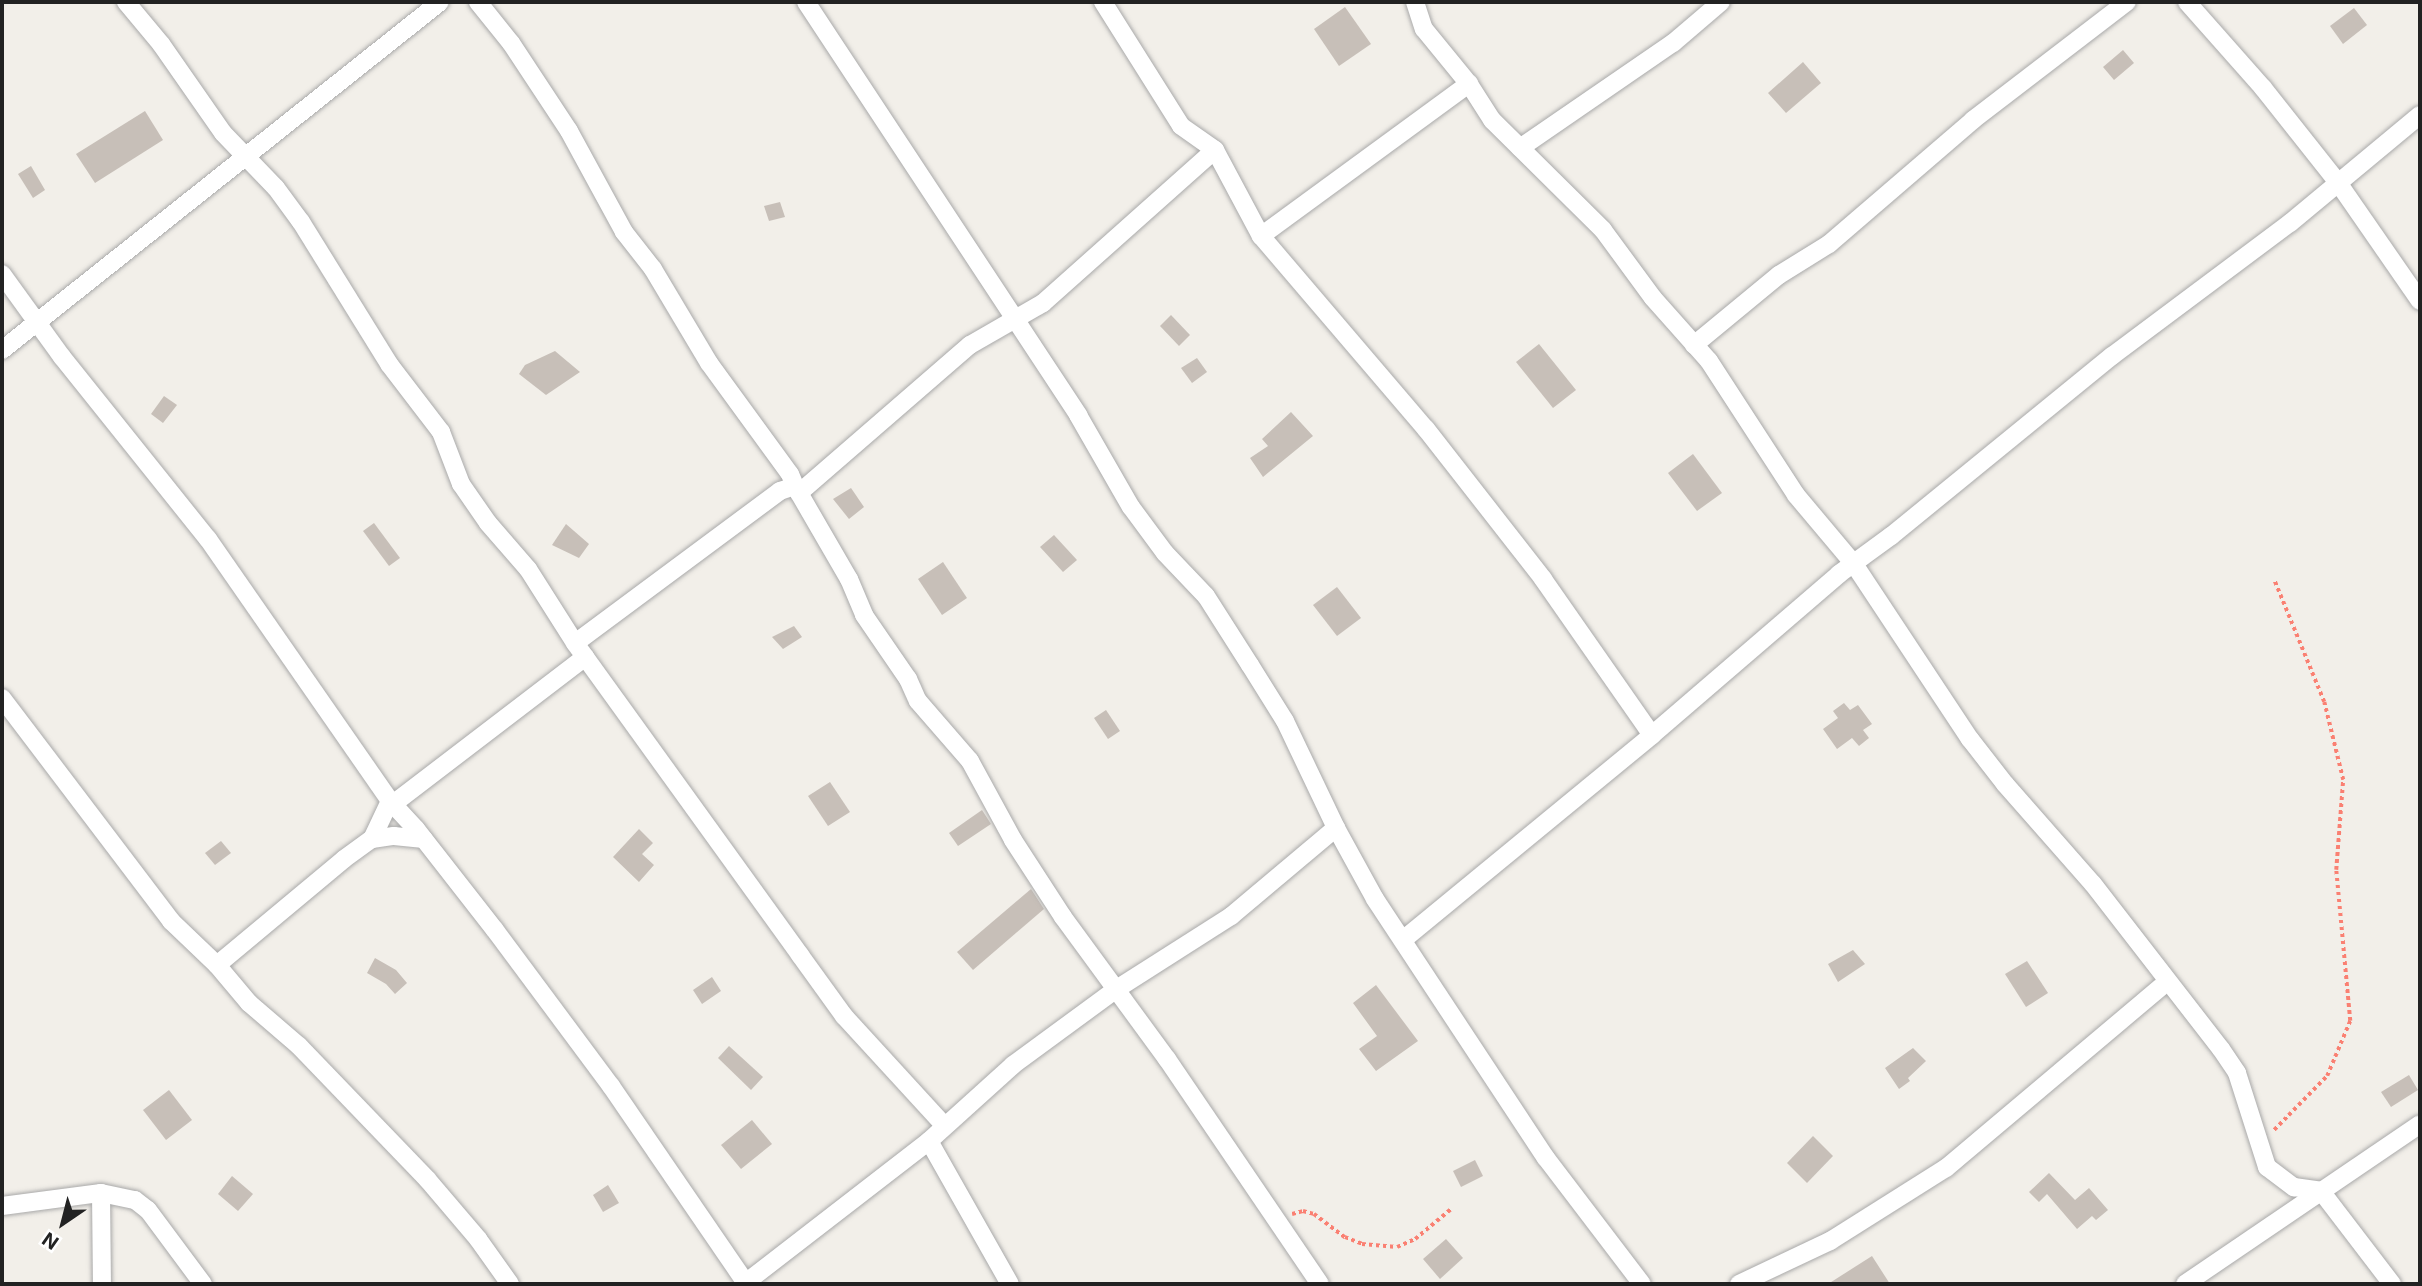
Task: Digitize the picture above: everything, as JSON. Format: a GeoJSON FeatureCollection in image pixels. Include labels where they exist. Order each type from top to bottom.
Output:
{"type":"FeatureCollection","features":[{"type":"Feature","properties":{"kind":"street"},"geometry":{"type":"LineString","coordinates":[[126,2],[161,44],[223,133],[302,222],[388,364],[441,432],[461,484],[488,523],[528,569],[580,650],[844,1016],[944,1125]]}},
{"type":"Feature","properties":{"kind":"street"},"geometry":{"type":"LineString","coordinates":[[2,350],[440,2]]}},
{"type":"Feature","properties":{"kind":"street"},"geometry":{"type":"LineString","coordinates":[[478,2],[511,43],[569,131],[624,232],[653,269],[709,363],[790,474],[849,579],[863,615],[908,679],[918,701],[970,761],[1030,868],[1167,1059],[1320,1284]]}},
{"type":"Feature","properties":{"kind":"street"},"geometry":{"type":"LineString","coordinates":[[806,2],[1078,415],[1131,507],[1164,553],[1206,596],[1250,665],[1285,722],[1336,828],[1375,899],[1404,939],[1546,1158],[1642,1284]]}},
{"type":"Feature","properties":{"kind":"street"},"geometry":{"type":"LineString","coordinates":[[1103,2],[1181,126],[1214,150],[1261,236],[1426,429],[1543,579],[1651,735]]}},
{"type":"Feature","properties":{"kind":"street"},"geometry":{"type":"LineString","coordinates":[[1415,2],[1431,38],[1469,84],[1492,120],[1603,230],[1653,298],[1729,389],[1797,495],[1854,564],[1970,739],[2005,784],[2093,884],[2221,1049],[2237,1073],[2267,1167],[2294,1187],[2321,1191],[2392,1284]]}},
{"type":"Feature","properties":{"kind":"street"},"geometry":{"type":"LineString","coordinates":[[1520,148],[1673,43],[1721,2]]}},
{"type":"Feature","properties":{"kind":"street"},"geometry":{"type":"LineString","coordinates":[[1694,345],[1779,275],[1848,228],[1973,120],[2127,2]]}},
{"type":"Feature","properties":{"kind":"street"},"geometry":{"type":"LineString","coordinates":[[2187,2],[2263,88],[2339,184],[2420,301]]}},
{"type":"Feature","properties":{"kind":"street"},"geometry":{"type":"LineString","coordinates":[[1261,236],[1469,84]]}},
{"type":"Feature","properties":{"kind":"street"},"geometry":{"type":"LineString","coordinates":[[1404,939],[1651,735],[1795,610],[2112,356],[2233,267],[2339,184],[2420,115]]}},
{"type":"Feature","properties":{"kind":"street"},"geometry":{"type":"LineString","coordinates":[[217,965],[344,859],[372,839],[391,803],[780,491],[797,489],[970,345],[1043,303],[1214,150]]}},
{"type":"Feature","properties":{"kind":"street"},"geometry":{"type":"LineString","coordinates":[[2,274],[222,557],[391,803],[424,839],[611,1086],[745,1283],[929,1141],[1013,1065],[1115,990],[1231,916],[1336,828]]}},
{"type":"Feature","properties":{"kind":"street"},"geometry":{"type":"LineString","coordinates":[[2,698],[171,921],[217,965],[249,1003],[299,1046],[427,1179],[478,1239],[510,1284]]}},
{"type":"Feature","properties":{"kind":"street"},"geometry":{"type":"LineString","coordinates":[[372,839],[394,836],[424,839]]}},
{"type":"Feature","properties":{"kind":"street"},"geometry":{"type":"LineString","coordinates":[[1739,1284],[1830,1241],[1946,1168],[2161,987]]}},
{"type":"Feature","properties":{"kind":"street"},"geometry":{"type":"LineString","coordinates":[[2185,1284],[2420,1124]]}},
{"type":"Feature","properties":{"kind":"street"},"geometry":{"type":"LineString","coordinates":[[929,1141],[1010,1284]]}},
{"type":"Feature","properties":{"kind":"street"},"geometry":{"type":"LineString","coordinates":[[2,1206],[101,1193],[135,1200],[148,1210],[203,1284]]}},
{"type":"Feature","properties":{"kind":"street"},"geometry":{"type":"LineString","coordinates":[[101,1193],[102,1284]]}},
{"type":"Feature","properties":{"kind":"path"},"geometry":{"type":"LineString","coordinates":[[2259,1144],[2328,1076],[2350,1021],[2336,870],[2343,780],[2324,702],[2274,580]]}},
{"type":"Feature","properties":{"kind":"path"},"geometry":{"type":"LineString","coordinates":[[1278,1221],[1303,1211],[1314,1214],[1345,1237],[1362,1244],[1397,1247],[1415,1239],[1451,1209]]}},
{"type":"Feature","properties":{"kind":"building"},"geometry":{"type":"Polygon","coordinates":[[[1345,7],[1371,44],[1339,66],[1314,29],[1345,7]]]}},
{"type":"Feature","properties":{"kind":"building"},"geometry":{"type":"Polygon","coordinates":[[[2354,8],[2367,25],[2343,44],[2330,26],[2354,8]]]}},
{"type":"Feature","properties":{"kind":"building"},"geometry":{"type":"Polygon","coordinates":[[[2123,50],[2134,63],[2114,80],[2103,67],[2123,50]]]}},
{"type":"Feature","properties":{"kind":"building"},"geometry":{"type":"Polygon","coordinates":[[[1803,62],[1821,83],[1786,113],[1768,93],[1803,62]]]}},
{"type":"Feature","properties":{"kind":"building"},"geometry":{"type":"Polygon","coordinates":[[[145,111],[163,140],[95,183],[76,154],[145,111]]]}},
{"type":"Feature","properties":{"kind":"building"},"geometry":{"type":"Polygon","coordinates":[[[31,166],[45,190],[33,198],[18,174],[31,166]]]}},
{"type":"Feature","properties":{"kind":"building"},"geometry":{"type":"Polygon","coordinates":[[[780,202],[785,217],[769,221],[764,206],[780,202]]]}},
{"type":"Feature","properties":{"kind":"building"},"geometry":{"type":"Polygon","coordinates":[[[1171,315],[1190,335],[1179,346],[1160,326],[1171,315]]]}},
{"type":"Feature","properties":{"kind":"building"},"geometry":{"type":"Polygon","coordinates":[[[1539,344],[1576,390],[1553,408],[1516,362],[1539,344]]]}},
{"type":"Feature","properties":{"kind":"building"},"geometry":{"type":"Polygon","coordinates":[[[555,351],[580,372],[546,395],[519,374],[525,365],[555,351]]]}},
{"type":"Feature","properties":{"kind":"building"},"geometry":{"type":"Polygon","coordinates":[[[1197,358],[1207,372],[1192,383],[1181,368],[1197,358]]]}},
{"type":"Feature","properties":{"kind":"building"},"geometry":{"type":"Polygon","coordinates":[[[164,396],[177,405],[163,423],[151,414],[164,396]]]}},
{"type":"Feature","properties":{"kind":"building"},"geometry":{"type":"Polygon","coordinates":[[[1291,412],[1313,436],[1263,477],[1250,458],[1268,446],[1262,439],[1291,412]]]}},
{"type":"Feature","properties":{"kind":"building"},"geometry":{"type":"Polygon","coordinates":[[[1693,454],[1722,493],[1697,511],[1668,473],[1693,454]]]}},
{"type":"Feature","properties":{"kind":"building"},"geometry":{"type":"Polygon","coordinates":[[[851,488],[864,507],[849,519],[833,499],[851,488]]]}},
{"type":"Feature","properties":{"kind":"building"},"geometry":{"type":"Polygon","coordinates":[[[374,523],[400,558],[389,566],[363,531],[374,523]]]}},
{"type":"Feature","properties":{"kind":"building"},"geometry":{"type":"Polygon","coordinates":[[[566,524],[589,544],[579,558],[552,545],[566,524]]]}},
{"type":"Feature","properties":{"kind":"building"},"geometry":{"type":"Polygon","coordinates":[[[1054,535],[1077,560],[1063,572],[1040,547],[1054,535]]]}},
{"type":"Feature","properties":{"kind":"building"},"geometry":{"type":"Polygon","coordinates":[[[943,562],[967,598],[942,615],[918,579],[943,562]]]}},
{"type":"Feature","properties":{"kind":"building"},"geometry":{"type":"Polygon","coordinates":[[[1337,587],[1361,618],[1337,636],[1313,605],[1337,587]]]}},
{"type":"Feature","properties":{"kind":"building"},"geometry":{"type":"Polygon","coordinates":[[[794,626],[802,637],[783,649],[772,637],[794,626]]]}},
{"type":"Feature","properties":{"kind":"building"},"geometry":{"type":"Polygon","coordinates":[[[1844,703],[1850,710],[1858,705],[1872,724],[1863,730],[1869,738],[1859,746],[1852,738],[1837,749],[1823,729],[1838,718],[1833,711],[1844,703]]]}},
{"type":"Feature","properties":{"kind":"building"},"geometry":{"type":"Polygon","coordinates":[[[1106,710],[1120,731],[1108,739],[1094,718],[1106,710]]]}},
{"type":"Feature","properties":{"kind":"building"},"geometry":{"type":"Polygon","coordinates":[[[830,782],[850,812],[828,826],[808,796],[830,782]]]}},
{"type":"Feature","properties":{"kind":"building"},"geometry":{"type":"Polygon","coordinates":[[[982,810],[991,824],[958,846],[949,833],[982,810]]]}},
{"type":"Feature","properties":{"kind":"building"},"geometry":{"type":"Polygon","coordinates":[[[639,829],[653,843],[642,854],[654,865],[639,882],[613,857],[639,829]]]}},
{"type":"Feature","properties":{"kind":"building"},"geometry":{"type":"Polygon","coordinates":[[[221,841],[231,853],[215,865],[205,853],[221,841]]]}},
{"type":"Feature","properties":{"kind":"building"},"geometry":{"type":"Polygon","coordinates":[[[1031,889],[1044,909],[973,970],[957,952],[1031,889]]]}},
{"type":"Feature","properties":{"kind":"building"},"geometry":{"type":"Polygon","coordinates":[[[1853,950],[1865,964],[1838,982],[1828,964],[1853,950]]]}},
{"type":"Feature","properties":{"kind":"building"},"geometry":{"type":"Polygon","coordinates":[[[375,958],[396,970],[407,983],[395,994],[386,984],[367,973],[375,958]]]}},
{"type":"Feature","properties":{"kind":"building"},"geometry":{"type":"Polygon","coordinates":[[[2027,961],[2048,993],[2026,1007],[2005,974],[2027,961]]]}},
{"type":"Feature","properties":{"kind":"building"},"geometry":{"type":"Polygon","coordinates":[[[712,977],[721,991],[702,1004],[693,990],[712,977]]]}},
{"type":"Feature","properties":{"kind":"building"},"geometry":{"type":"Polygon","coordinates":[[[1376,985],[1418,1041],[1376,1071],[1359,1049],[1377,1036],[1353,1003],[1376,985]]]}},
{"type":"Feature","properties":{"kind":"building"},"geometry":{"type":"Polygon","coordinates":[[[729,1046],[763,1077],[751,1090],[718,1058],[729,1046]]]}},
{"type":"Feature","properties":{"kind":"building"},"geometry":{"type":"Polygon","coordinates":[[[1913,1048],[1926,1061],[1908,1078],[1910,1081],[1899,1089],[1885,1068],[1913,1048]]]}},
{"type":"Feature","properties":{"kind":"building"},"geometry":{"type":"Polygon","coordinates":[[[2409,1075],[2418,1090],[2391,1107],[2381,1092],[2409,1075]]]}},
{"type":"Feature","properties":{"kind":"building"},"geometry":{"type":"Polygon","coordinates":[[[169,1090],[192,1120],[166,1140],[143,1110],[169,1090]]]}},
{"type":"Feature","properties":{"kind":"building"},"geometry":{"type":"Polygon","coordinates":[[[752,1120],[772,1144],[741,1169],[721,1145],[752,1120]]]}},
{"type":"Feature","properties":{"kind":"building"},"geometry":{"type":"Polygon","coordinates":[[[1813,1136],[1833,1156],[1807,1183],[1787,1163],[1813,1136]]]}},
{"type":"Feature","properties":{"kind":"building"},"geometry":{"type":"Polygon","coordinates":[[[1475,1160],[1483,1176],[1461,1187],[1453,1171],[1475,1160]]]}},
{"type":"Feature","properties":{"kind":"building"},"geometry":{"type":"Polygon","coordinates":[[[2049,1173],[2075,1200],[2089,1188],[2108,1210],[2096,1220],[2092,1216],[2077,1229],[2047,1194],[2039,1202],[2029,1192],[2049,1173]]]}},
{"type":"Feature","properties":{"kind":"building"},"geometry":{"type":"Polygon","coordinates":[[[232,1176],[253,1194],[238,1211],[218,1194],[232,1176]]]}},
{"type":"Feature","properties":{"kind":"building"},"geometry":{"type":"Polygon","coordinates":[[[608,1185],[619,1203],[603,1212],[593,1195],[608,1185]]]}},
{"type":"Feature","properties":{"kind":"building"},"geometry":{"type":"Polygon","coordinates":[[[1446,1239],[1463,1258],[1440,1279],[1423,1259],[1446,1239]]]}},
{"type":"Feature","properties":{"kind":"building"},"geometry":{"type":"Polygon","coordinates":[[[1872,1256],[1890,1284],[1828,1284],[1872,1256]]]}}]}
